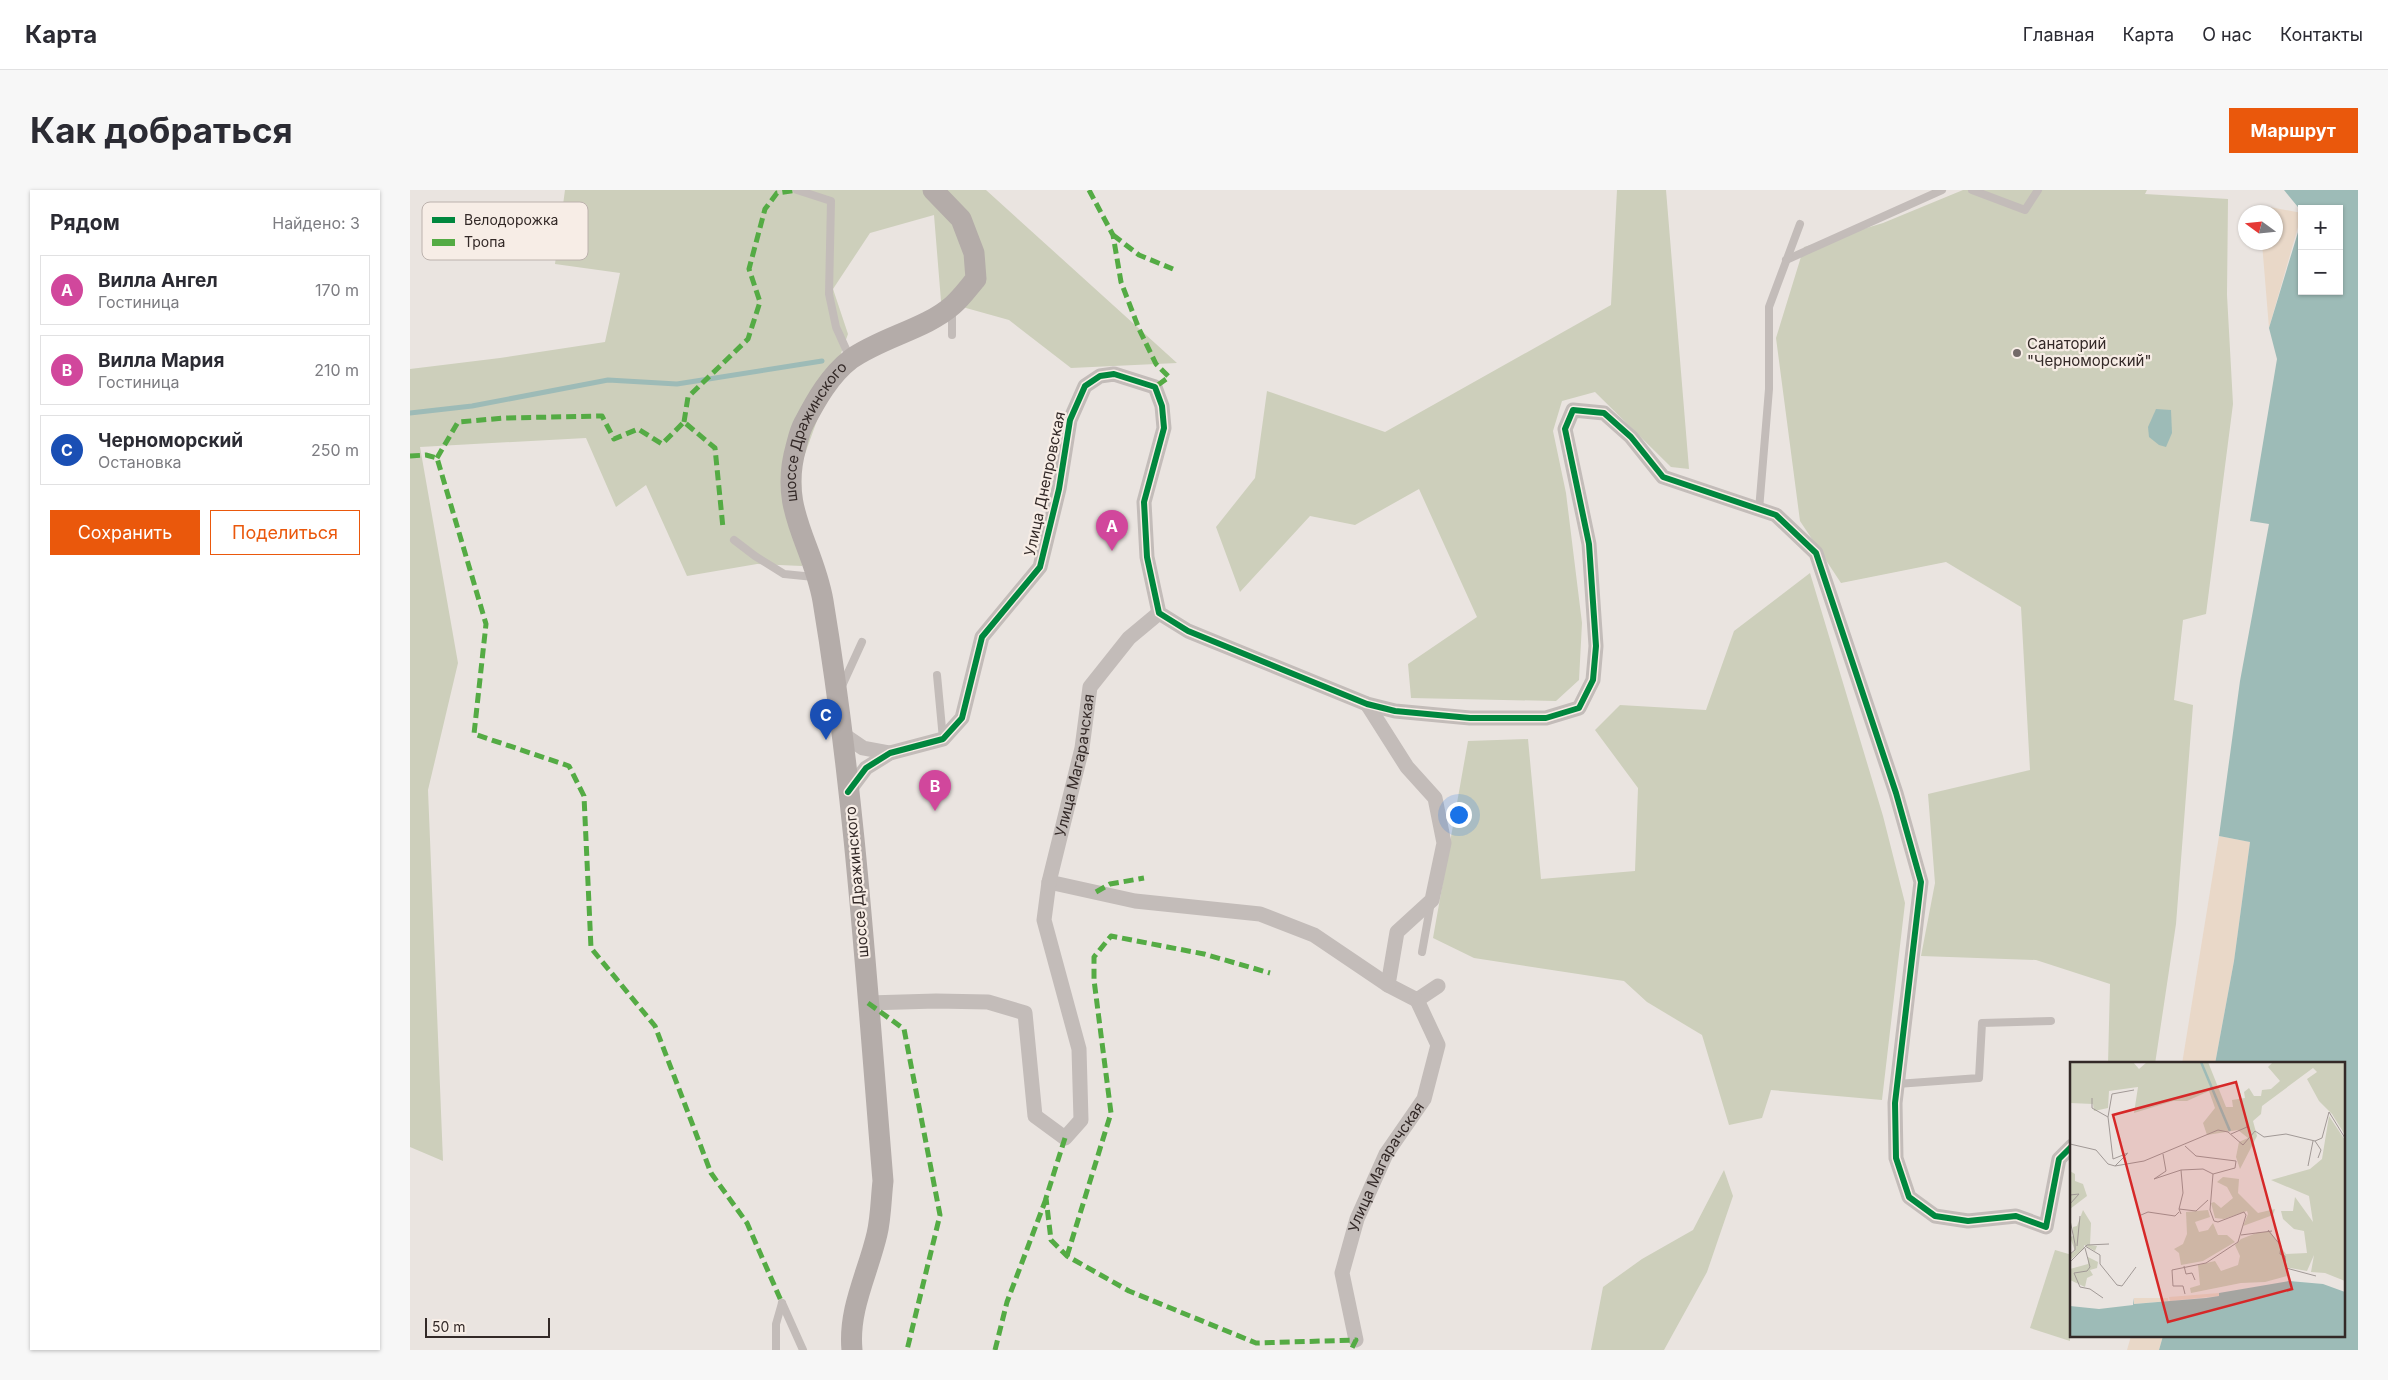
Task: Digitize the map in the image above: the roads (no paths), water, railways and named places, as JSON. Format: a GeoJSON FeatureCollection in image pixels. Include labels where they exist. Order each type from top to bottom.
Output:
{"type":"FeatureCollection","features":[{"type":"Feature","properties":{"kind":"main road","name":"шоссе Дражинского"},"geometry":{"type":"LineString","coordinates":[[852,1350],[851,1338],[855,1304],[877,1234],[883,1181],[842,733],[819,577],[806,547],[790,498],[791,466],[802,426],[828,382],[851,360],[878,343],[925,322],[952,306],[976,279],[974,253],[961,219],[932,190]]}},
{"type":"Feature","properties":{"kind":"street","name":"Улица Днепровская"},"geometry":{"type":"LineString","coordinates":[[943,739],[962,718],[982,637],[1040,567],[1059,489],[1070,420],[1085,386],[1100,376],[1114,374],[1155,388],[1162,406],[1164,428],[1144,502],[1147,557],[1159,613]]}},
{"type":"Feature","properties":{"kind":"street"},"geometry":{"type":"LineString","coordinates":[[1159,613],[1188,630],[1367,704],[1395,711],[1470,718],[1546,718],[1579,708],[1593,680],[1596,646],[1589,544],[1565,429],[1573,410],[1604,414],[1631,437],[1663,477],[1776,515],[1816,553],[1896,793],[1921,882],[1895,1103],[1896,1158],[1909,1197],[1935,1216],[1968,1221],[2016,1216],[2046,1227],[2059,1159],[2070,1148]]}},
{"type":"Feature","properties":{"kind":"street","name":"Улица Магарачская"},"geometry":{"type":"LineString","coordinates":[[868,1003],[988,1002],[1025,1013],[1035,1116],[1065,1138],[1081,1120],[1079,1049],[1044,920],[1049,882],[1082,748],[1090,687],[1129,638],[1159,613]]}},
{"type":"Feature","properties":{"kind":"street"},"geometry":{"type":"LineString","coordinates":[[1367,704],[1407,767],[1436,798],[1444,844],[1432,900],[1397,932],[1388,985]]}},
{"type":"Feature","properties":{"kind":"street"},"geometry":{"type":"LineString","coordinates":[[842,733],[863,748],[890,753]]}},
{"type":"Feature","properties":{"kind":"street"},"geometry":{"type":"LineString","coordinates":[[848,792],[866,768],[890,753],[943,739]]}},
{"type":"Feature","properties":{"kind":"street"},"geometry":{"type":"LineString","coordinates":[[1049,882],[1135,901],[1260,914],[1314,935],[1388,985],[1417,1000],[1438,986]]}},
{"type":"Feature","properties":{"kind":"street","name":"Улица Магарачская"},"geometry":{"type":"LineString","coordinates":[[1356,1340],[1342,1273],[1357,1219],[1386,1154],[1424,1099],[1438,1045],[1417,1000]]}},
{"type":"Feature","properties":{"kind":"lane"},"geometry":{"type":"LineString","coordinates":[[797,190],[831,202],[829,294],[836,327],[851,360]]}},
{"type":"Feature","properties":{"kind":"lane"},"geometry":{"type":"LineString","coordinates":[[1786,260],[1942,190]]}},
{"type":"Feature","properties":{"kind":"lane"},"geometry":{"type":"LineString","coordinates":[[1972,190],[2025,210],[2038,190]]}},
{"type":"Feature","properties":{"kind":"lane"},"geometry":{"type":"LineString","coordinates":[[1759,510],[1770,389],[1769,307],[1800,224]]}},
{"type":"Feature","properties":{"kind":"lane"},"geometry":{"type":"LineString","coordinates":[[952,306],[952,335]]}},
{"type":"Feature","properties":{"kind":"lane"},"geometry":{"type":"LineString","coordinates":[[734,540],[784,574],[819,577]]}},
{"type":"Feature","properties":{"kind":"lane"},"geometry":{"type":"LineString","coordinates":[[837,698],[862,642]]}},
{"type":"Feature","properties":{"kind":"lane"},"geometry":{"type":"LineString","coordinates":[[937,675],[943,739]]}},
{"type":"Feature","properties":{"kind":"lane"},"geometry":{"type":"LineString","coordinates":[[1422,952],[1432,900]]}},
{"type":"Feature","properties":{"kind":"lane"},"geometry":{"type":"LineString","coordinates":[[1897,1084],[1979,1078],[1982,1023],[2051,1021]]}},
{"type":"Feature","properties":{"kind":"lane"},"geometry":{"type":"LineString","coordinates":[[776,1350],[776,1324],[782,1303],[803,1350]]}},
{"type":"Feature","properties":{"kind":"water"},"geometry":{"type":"Polygon","coordinates":[[[2284,190],[2358,190],[2358,1350],[2159,1350],[2162,1338],[2346,1338],[2346,1062],[2215,1062],[2234,961],[2250,842],[2219,836],[2240,681],[2269,524],[2250,521],[2277,359],[2269,328],[2298,232],[2298,295],[2343,295],[2343,205],[2298,205],[2298,207],[2284,190]]]}},
{"type":"Feature","properties":{"kind":"water"},"geometry":{"type":"Polygon","coordinates":[[[2156,409],[2171,410],[2172,433],[2166,447],[2159,445],[2149,437],[2148,427],[2156,409]]]}},
{"type":"Feature","properties":{"kind":"waterway"},"geometry":{"type":"LineString","coordinates":[[410,413],[472,406],[608,380],[677,384],[822,361]]}},
{"type":"Feature","properties":{"kind":"place","name":"Санаторий \"Черноморский\""},"geometry":{"type":"Point","coordinates":[2017,353]}},
{"type":"Feature","properties":{"kind":"place","name":"Вилла Ангел"},"geometry":{"type":"Point","coordinates":[1112,551]}},
{"type":"Feature","properties":{"kind":"place","name":"Черноморский"},"geometry":{"type":"Point","coordinates":[826,740]}},
{"type":"Feature","properties":{"kind":"place","name":"Вилла Мария"},"geometry":{"type":"Point","coordinates":[935,811]}}]}
